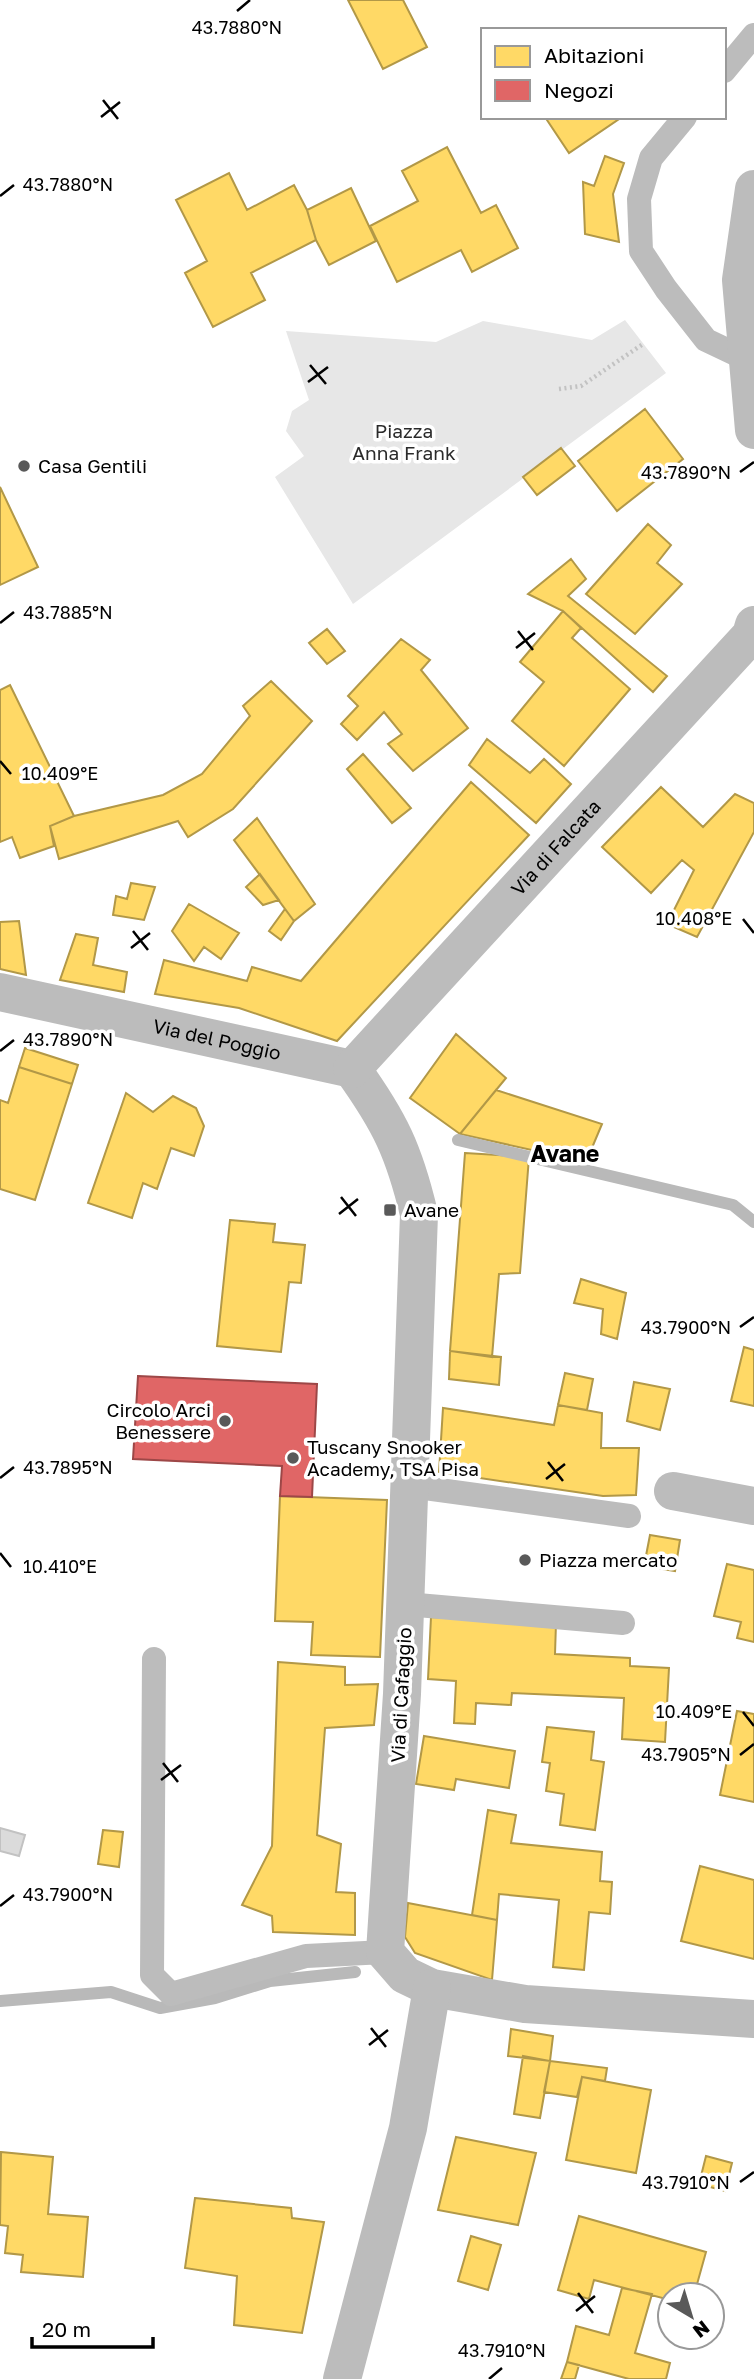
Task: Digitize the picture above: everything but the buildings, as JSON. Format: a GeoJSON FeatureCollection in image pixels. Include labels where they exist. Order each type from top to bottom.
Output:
{"type":"FeatureCollection","features":[{"type":"Feature","properties":{"kind":"street"},"geometry":{"type":"LineString","coordinates":[[754,189],[750,201],[741,280],[754,430]]}},
{"type":"Feature","properties":{"kind":"street","name":"Via di Falcata"},"geometry":{"type":"LineString","coordinates":[[352,1069],[753,632]]}},
{"type":"Feature","properties":{"kind":"street","name":"Via del Poggio"},"geometry":{"type":"LineString","coordinates":[[0,992],[352,1069]]}},
{"type":"Feature","properties":{"kind":"street","name":"Via di Cafaggio"},"geometry":{"type":"LineString","coordinates":[[352,1069],[384,1115],[406,1163],[419,1214],[406,1604],[385,1952]]}},
{"type":"Feature","properties":{"kind":"street"},"geometry":{"type":"LineString","coordinates":[[673,1491],[754,1506]]}},
{"type":"Feature","properties":{"kind":"street"},"geometry":{"type":"LineString","coordinates":[[385,1952],[405,1975],[432,1988],[526,2004],[754,2019]]}},
{"type":"Feature","properties":{"kind":"street"},"geometry":{"type":"LineString","coordinates":[[342,2379],[408,2127],[432,1988]]}},
{"type":"Feature","properties":{"kind":"lane"},"geometry":{"type":"LineString","coordinates":[[726,69],[754,35]]}},
{"type":"Feature","properties":{"kind":"lane"},"geometry":{"type":"LineString","coordinates":[[683,119],[651,158],[639,199],[641,251],[666,289],[706,340],[746,359]]}},
{"type":"Feature","properties":{"kind":"lane"},"geometry":{"type":"LineString","coordinates":[[410,1486],[629,1516]]}},
{"type":"Feature","properties":{"kind":"lane"},"geometry":{"type":"LineString","coordinates":[[406,1604],[623,1623]]}},
{"type":"Feature","properties":{"kind":"lane"},"geometry":{"type":"LineString","coordinates":[[154,1659],[152,1975],[171,1994],[306,1956],[385,1952]]}},
{"type":"Feature","properties":{"kind":"path"},"geometry":{"type":"LineString","coordinates":[[559,389],[581,386],[643,344]]}},
{"type":"Feature","properties":{"kind":"green space","name":"Piazza Anna Frank"},"geometry":{"type":"Polygon","coordinates":[[[625,320],[666,373],[353,604],[275,477],[304,456],[286,431],[292,411],[309,400],[286,331],[436,342],[483,321],[592,340],[625,320]]]}},
{"type":"Feature","properties":{"kind":"waterway"},"geometry":{"type":"LineString","coordinates":[[458,1140],[733,1205],[754,1222]]}},
{"type":"Feature","properties":{"kind":"waterway"},"geometry":{"type":"LineString","coordinates":[[0,2001],[111,1992],[160,2008],[215,1998],[270,1981],[355,1972]]}},
{"type":"Feature","properties":{"kind":"place","name":"Casa Gentili"},"geometry":{"type":"Point","coordinates":[24,466]}},
{"type":"Feature","properties":{"kind":"place","name":"Avane"},"geometry":{"type":"Point","coordinates":[390,1210]}},
{"type":"Feature","properties":{"kind":"place","name":"Circolo Arci Benessere"},"geometry":{"type":"Point","coordinates":[225,1421]}},
{"type":"Feature","properties":{"kind":"place","name":"Tuscany Snooker Academy, TSA Pisa"},"geometry":{"type":"Point","coordinates":[293,1458]}},
{"type":"Feature","properties":{"kind":"place","name":"Piazza mercato"},"geometry":{"type":"Point","coordinates":[525,1560]}},
{"type":"Feature","properties":{"kind":"district","name":"Avane"},"geometry":{"type":"Point","coordinates":[565,1154]}}]}
